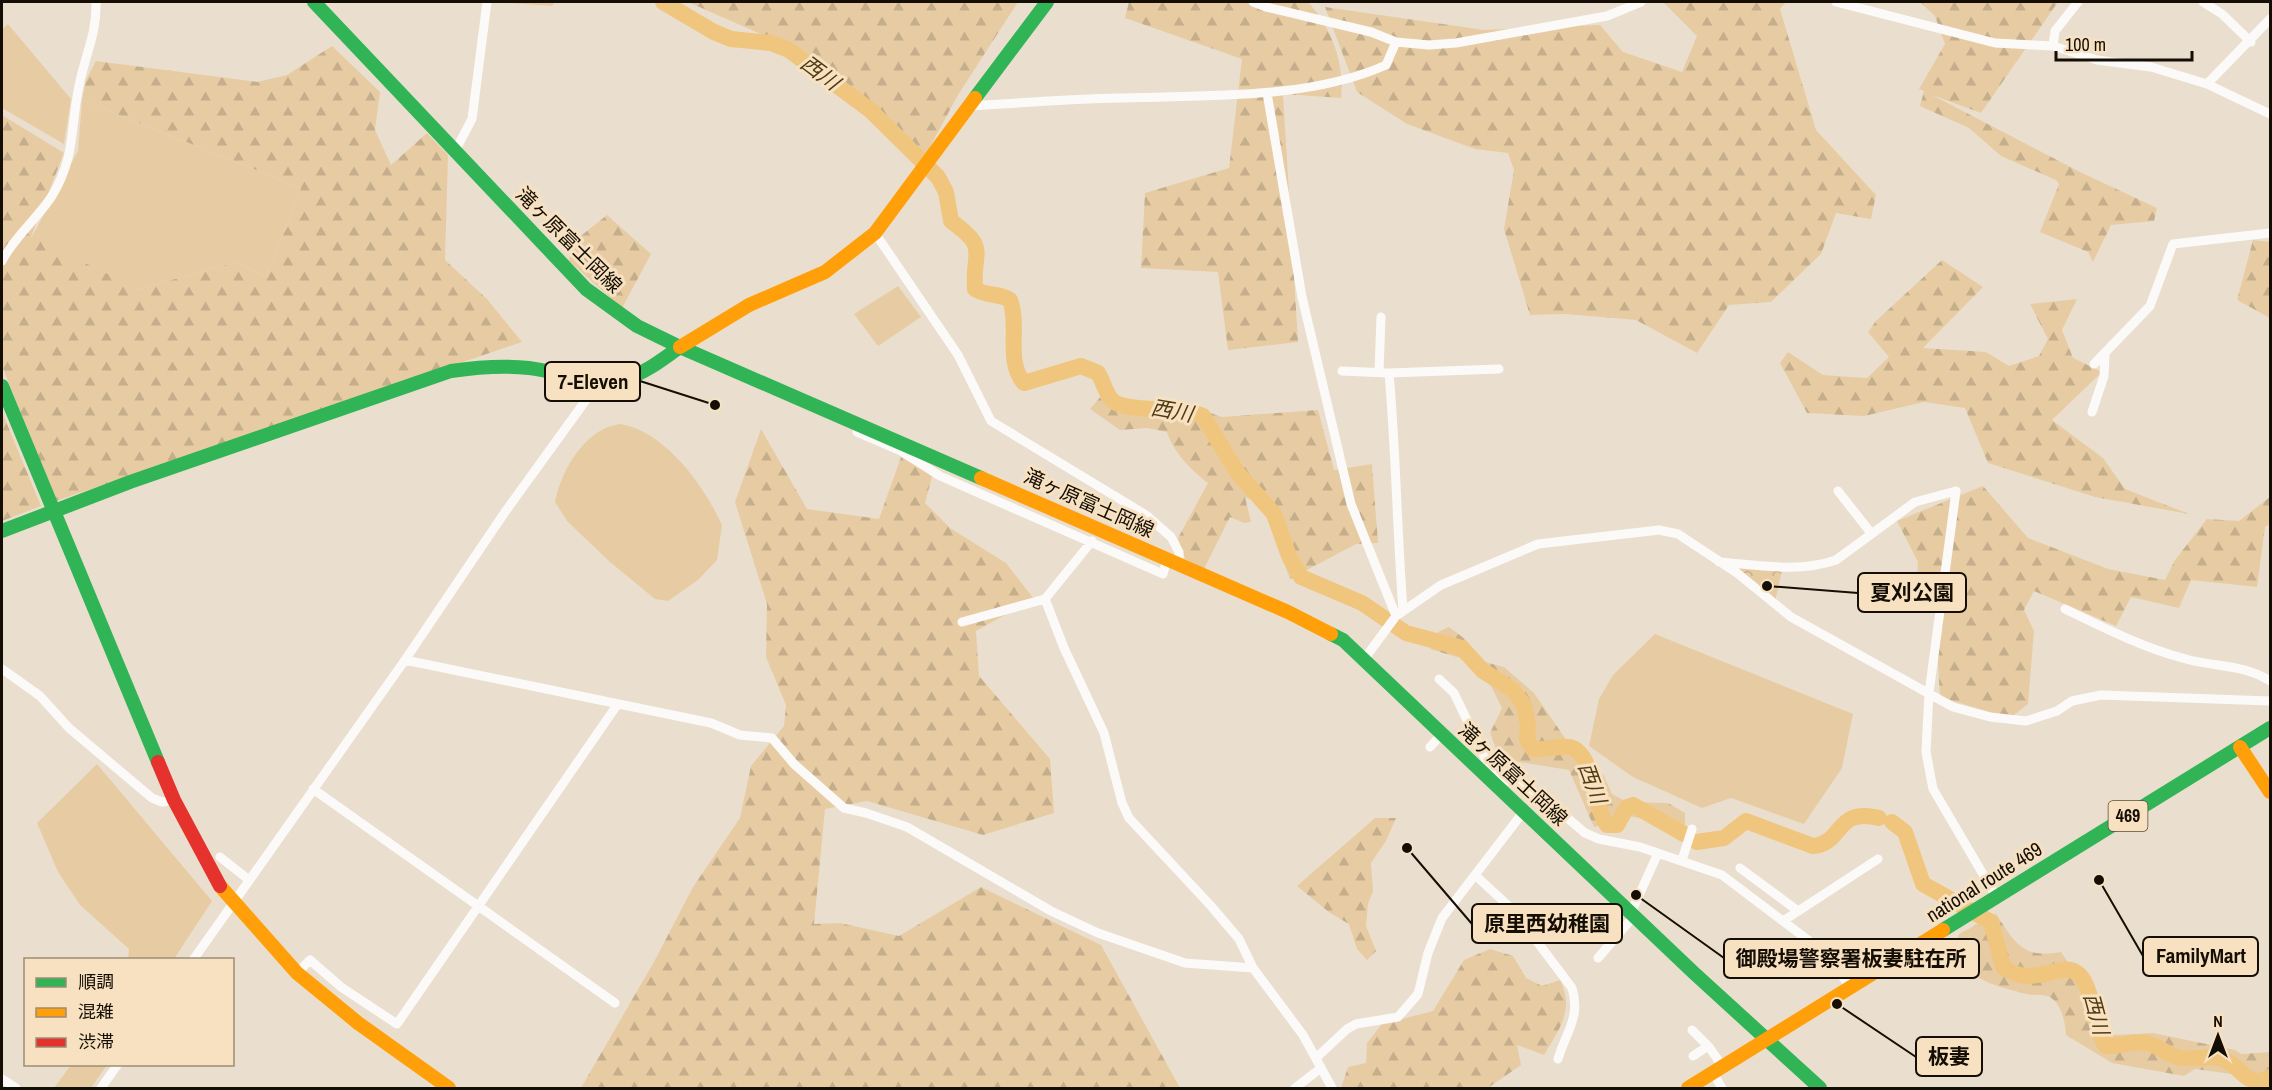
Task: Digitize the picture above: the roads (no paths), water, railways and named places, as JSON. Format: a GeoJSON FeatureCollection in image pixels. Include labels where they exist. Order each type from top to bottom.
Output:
{"type":"FeatureCollection","features":[{"type":"Feature","properties":{"kind":"main road","name":"滝ヶ原富士岡線"},"geometry":{"type":"LineString","coordinates":[[314,2],[586,290],[637,326],[680,347],[1320,626],[1365,658],[1442,734],[1499,781],[1524,811],[1820,1089]]}},
{"type":"Feature","properties":{"kind":"main road"},"geometry":{"type":"LineString","coordinates":[[2,531],[130,482],[452,371],[503,366],[531,368],[599,382],[628,378],[650,368],[704,330],[749,305],[825,272],[874,233],[1047,2]]}},
{"type":"Feature","properties":{"kind":"main road"},"geometry":{"type":"LineString","coordinates":[[2,386],[174,800],[221,887],[297,974],[358,1023],[449,1089]]}},
{"type":"Feature","properties":{"kind":"main road","name":"national route 469"},"geometry":{"type":"LineString","coordinates":[[1689,1089],[2271,728]]}},
{"type":"Feature","properties":{"kind":"main road"},"geometry":{"type":"LineString","coordinates":[[2240,747],[2271,792]]}},
{"type":"Feature","properties":{"kind":"street"},"geometry":{"type":"LineString","coordinates":[[2,261],[51,197],[68,161],[73,147],[79,86],[96,26],[96,2]]}},
{"type":"Feature","properties":{"kind":"street"},"geometry":{"type":"LineString","coordinates":[[455,151],[472,119],[487,2]]}},
{"type":"Feature","properties":{"kind":"street"},"geometry":{"type":"LineString","coordinates":[[1253,2],[1371,32],[1396,42],[1430,45],[1543,29],[1607,16],[1641,2]]}},
{"type":"Feature","properties":{"kind":"street"},"geometry":{"type":"LineString","coordinates":[[1836,2],[1995,43],[2053,46],[2097,60],[2151,67],[2207,84],[2271,114]]}},
{"type":"Feature","properties":{"kind":"street"},"geometry":{"type":"LineString","coordinates":[[2053,46],[2055,31],[2078,2]]}},
{"type":"Feature","properties":{"kind":"street"},"geometry":{"type":"LineString","coordinates":[[2204,2],[2222,14],[2251,42]]}},
{"type":"Feature","properties":{"kind":"street"},"geometry":{"type":"LineString","coordinates":[[2207,84],[2251,42],[2271,19]]}},
{"type":"Feature","properties":{"kind":"street"},"geometry":{"type":"LineString","coordinates":[[969,106],[1081,98],[1267,93],[1366,74],[1386,64],[1396,42]]}},
{"type":"Feature","properties":{"kind":"street"},"geometry":{"type":"LineString","coordinates":[[1267,93],[1302,297],[1351,504],[1399,613]]}},
{"type":"Feature","properties":{"kind":"street"},"geometry":{"type":"LineString","coordinates":[[2092,412],[2104,376],[2105,355],[2109,346],[2150,306],[2173,244],[2271,232]]}},
{"type":"Feature","properties":{"kind":"street"},"geometry":{"type":"LineString","coordinates":[[857,432],[899,450],[940,476],[1163,574],[1179,552],[1171,537],[1146,515],[991,421],[958,355],[874,233]]}},
{"type":"Feature","properties":{"kind":"street"},"geometry":{"type":"LineString","coordinates":[[1382,317],[1384,372],[1396,449],[1399,613]]}},
{"type":"Feature","properties":{"kind":"street"},"geometry":{"type":"LineString","coordinates":[[2094,364],[2105,355]]}},
{"type":"Feature","properties":{"kind":"street"},"geometry":{"type":"LineString","coordinates":[[1342,371],[1499,369]]}},
{"type":"Feature","properties":{"kind":"street"},"geometry":{"type":"LineString","coordinates":[[194,958],[405,660],[505,512],[599,382]]}},
{"type":"Feature","properties":{"kind":"street"},"geometry":{"type":"LineString","coordinates":[[1838,491],[1871,533]]}},
{"type":"Feature","properties":{"kind":"street"},"geometry":{"type":"LineString","coordinates":[[1716,562],[1796,567],[1822,565],[1836,560],[1915,501],[1956,491],[1929,693],[1926,753],[1933,789],[1991,901]]}},
{"type":"Feature","properties":{"kind":"street"},"geometry":{"type":"LineString","coordinates":[[1365,658],[1384,629],[1399,613],[1442,585],[1538,544],[1659,530],[1678,534],[1716,562],[1737,573],[1791,617],[1953,707],[2013,721],[2026,721],[2057,711],[2072,701],[2102,695],[2271,701]]}},
{"type":"Feature","properties":{"kind":"street"},"geometry":{"type":"LineString","coordinates":[[962,622],[1045,599],[1092,541]]}},
{"type":"Feature","properties":{"kind":"street"},"geometry":{"type":"LineString","coordinates":[[1045,599],[1064,648],[1104,734],[1129,818],[1239,939],[1253,968],[1303,1035],[1332,1089]]}},
{"type":"Feature","properties":{"kind":"street"},"geometry":{"type":"LineString","coordinates":[[2066,609],[2126,638],[2187,659],[2241,668],[2271,681]]}},
{"type":"Feature","properties":{"kind":"street"},"geometry":{"type":"LineString","coordinates":[[405,660],[711,723],[740,735],[772,738],[811,781],[843,808],[907,827],[1050,911],[1098,933],[1185,963],[1253,968]]}},
{"type":"Feature","properties":{"kind":"street"},"geometry":{"type":"LineString","coordinates":[[2,669],[40,696],[69,728],[152,798],[162,802],[174,800]]}},
{"type":"Feature","properties":{"kind":"street"},"geometry":{"type":"LineString","coordinates":[[1439,679],[1454,693],[1485,758],[1499,781],[1550,803],[1585,833],[1599,840],[1658,853],[1722,875],[1812,943],[1838,969],[1850,988]]}},
{"type":"Feature","properties":{"kind":"street"},"geometry":{"type":"LineString","coordinates":[[297,974],[310,960],[342,987],[397,1024],[616,705]]}},
{"type":"Feature","properties":{"kind":"street"},"geometry":{"type":"LineString","coordinates":[[1431,747],[1442,734]]}},
{"type":"Feature","properties":{"kind":"street"},"geometry":{"type":"LineString","coordinates":[[313,789],[615,1003]]}},
{"type":"Feature","properties":{"kind":"street"},"geometry":{"type":"LineString","coordinates":[[1316,1058],[1347,1029],[1356,1024],[1398,1017],[1418,994],[1428,952],[1442,918],[1524,811]]}},
{"type":"Feature","properties":{"kind":"street"},"geometry":{"type":"LineString","coordinates":[[1682,860],[1692,830]]}},
{"type":"Feature","properties":{"kind":"street"},"geometry":{"type":"LineString","coordinates":[[1598,958],[1633,914],[1658,853]]}},
{"type":"Feature","properties":{"kind":"street"},"geometry":{"type":"LineString","coordinates":[[219,857],[249,880]]}},
{"type":"Feature","properties":{"kind":"street"},"geometry":{"type":"LineString","coordinates":[[1783,921],[1878,859]]}},
{"type":"Feature","properties":{"kind":"street"},"geometry":{"type":"LineString","coordinates":[[1740,868],[1798,911]]}},
{"type":"Feature","properties":{"kind":"street"},"geometry":{"type":"LineString","coordinates":[[1475,875],[1514,911],[1572,988],[1576,1003],[1575,1015],[1558,1059]]}},
{"type":"Feature","properties":{"kind":"street"},"geometry":{"type":"LineString","coordinates":[[1692,1030],[1708,1046],[1718,1070],[1722,1089]]}},
{"type":"Feature","properties":{"kind":"street"},"geometry":{"type":"LineString","coordinates":[[1693,1056],[1708,1046]]}},
{"type":"Feature","properties":{"kind":"street"},"geometry":{"type":"LineString","coordinates":[[101,1089],[117,1066]]}},
{"type":"Feature","properties":{"kind":"street"},"geometry":{"type":"LineString","coordinates":[[1295,1089],[1321,1068]]}},
{"type":"Feature","properties":{"kind":"street"},"geometry":{"type":"LineString","coordinates":[[2,1079],[16,1089]]}},
{"type":"Feature","properties":{"kind":"waterway","name":"西川"},"geometry":{"type":"LineString","coordinates":[[663,2],[714,32],[731,39],[771,43],[789,50],[870,110],[938,177],[946,192],[951,221],[963,230],[975,245],[975,289],[1010,300],[1014,321],[1015,364],[1024,383],[1081,366],[1098,373],[1109,396],[1117,404],[1203,416],[1237,472],[1274,514],[1289,556],[1301,577],[1362,603],[1406,633],[1462,648],[1483,671],[1513,690],[1524,705],[1528,726],[1527,740],[1533,749],[1570,747],[1584,759],[1589,769],[1598,805],[1607,825],[1617,825],[1627,807],[1633,805],[1684,834]]}},
{"type":"Feature","properties":{"kind":"waterway","name":"西川"},"geometry":{"type":"LineString","coordinates":[[1697,842],[1724,838],[1746,821],[1813,846],[1830,839],[1854,817],[1879,818]]}},
{"type":"Feature","properties":{"kind":"waterway","name":"西川"},"geometry":{"type":"LineString","coordinates":[[1892,822],[1905,832],[1923,884],[1991,922],[2003,967],[2025,976],[2061,970],[2072,970],[2081,976],[2091,998],[2097,1025],[2106,1046],[2147,1043],[2181,1058],[2210,1058],[2227,1061],[2256,1081],[2270,1077]]}},
{"type":"Feature","properties":{"kind":"place","name":"7-Eleven"},"geometry":{"type":"Point","coordinates":[715,405]}},
{"type":"Feature","properties":{"kind":"place","name":"夏刈公園"},"geometry":{"type":"Point","coordinates":[1767,586]}},
{"type":"Feature","properties":{"kind":"place","name":"原里西幼稚園"},"geometry":{"type":"Point","coordinates":[1407,848]}},
{"type":"Feature","properties":{"kind":"place","name":"FamilyMart"},"geometry":{"type":"Point","coordinates":[2099,880]}},
{"type":"Feature","properties":{"kind":"place","name":"御殿場警察署板妻駐在所"},"geometry":{"type":"Point","coordinates":[1636,895]}},
{"type":"Feature","properties":{"kind":"place","name":"板妻"},"geometry":{"type":"Point","coordinates":[1837,1004]}}]}
